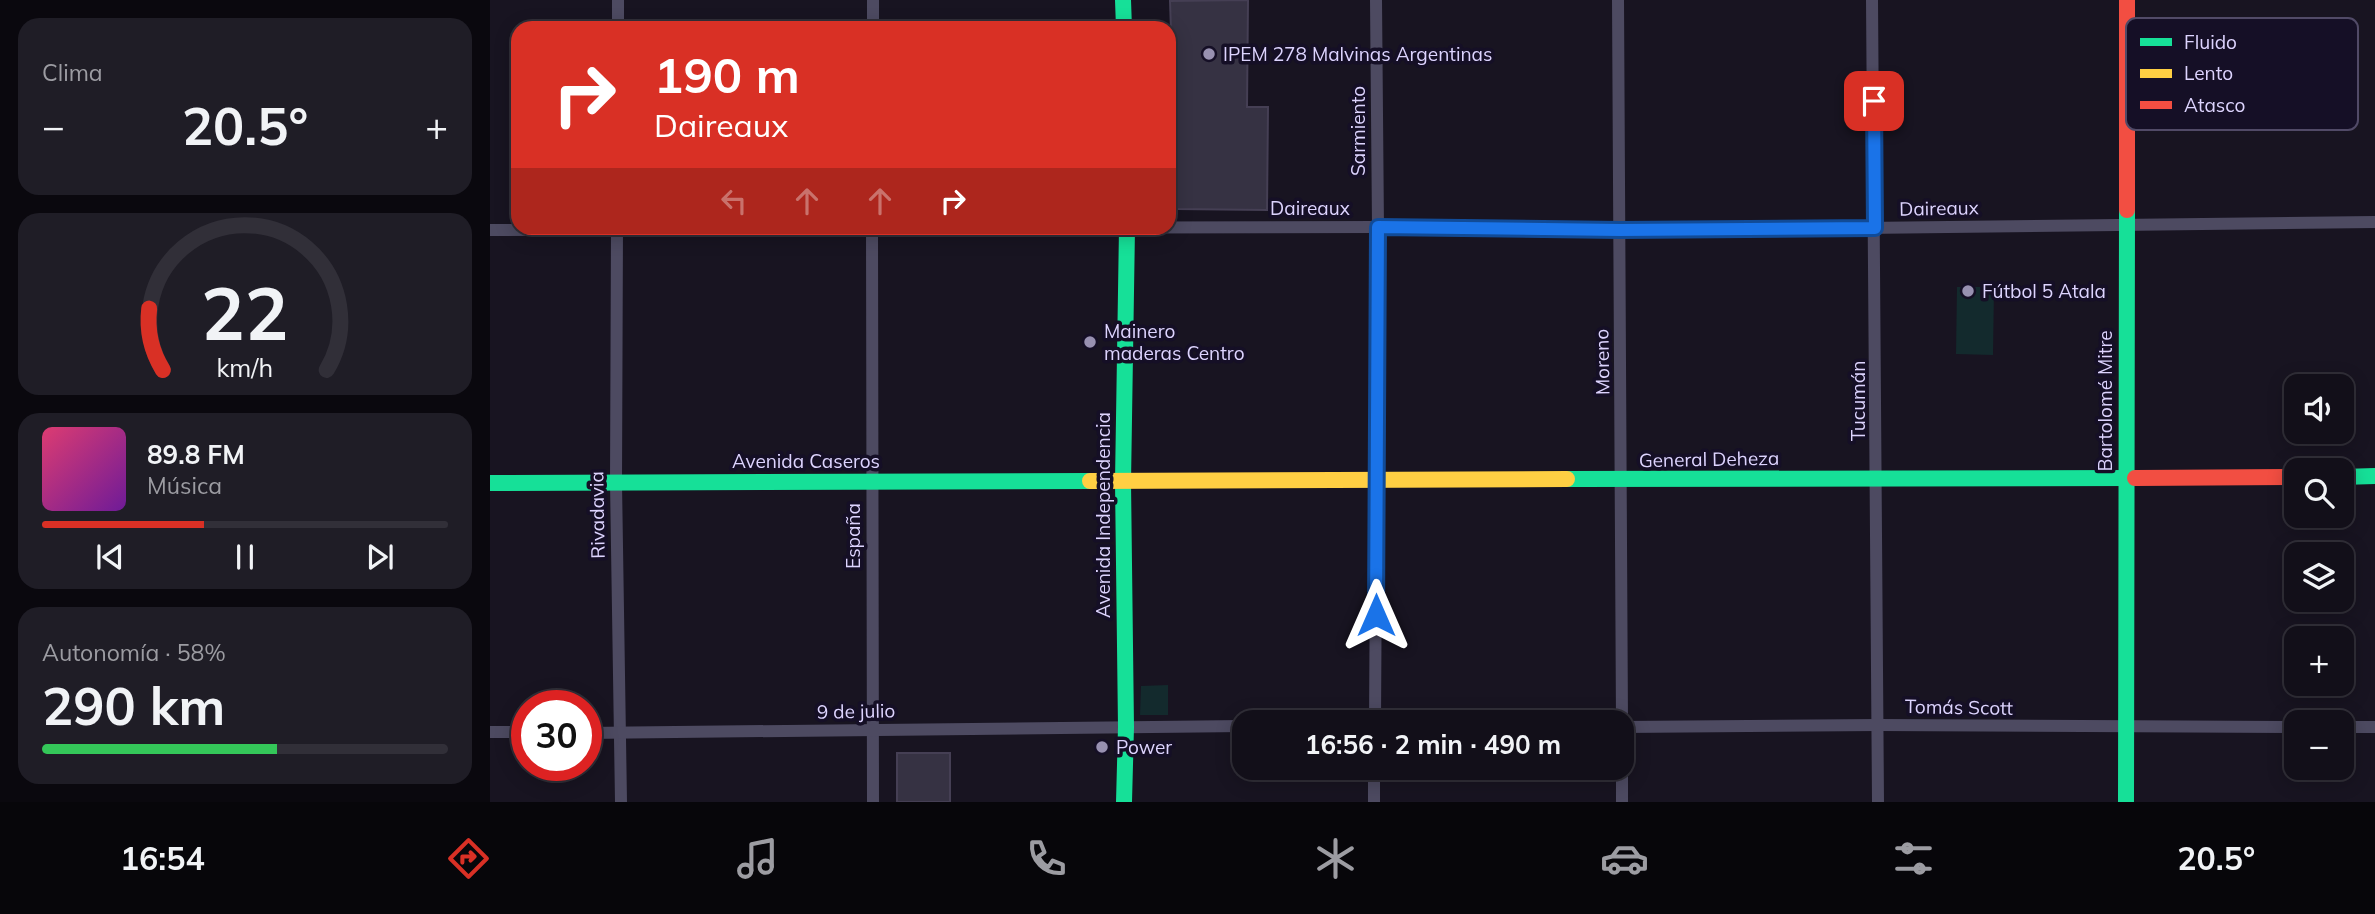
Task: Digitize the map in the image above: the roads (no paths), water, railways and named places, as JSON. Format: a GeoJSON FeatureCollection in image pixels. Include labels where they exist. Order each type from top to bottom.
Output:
{"type":"FeatureCollection","features":[{"type":"Feature","properties":{"kind":"main road"},"geometry":{"type":"LineString","coordinates":[[1123,0],[1124,21]]}},
{"type":"Feature","properties":{"kind":"main road","name":"Bartolomé Mitre"},"geometry":{"type":"LineString","coordinates":[[2127,0],[2127,18]]}},
{"type":"Feature","properties":{"kind":"main road","name":"Bartolomé Mitre"},"geometry":{"type":"LineString","coordinates":[[2126,130],[2126,802]]}},
{"type":"Feature","properties":{"kind":"main road","name":"Avenida Independencia"},"geometry":{"type":"LineString","coordinates":[[1124,802],[1126,727],[1123,482],[1127,235]]}},
{"type":"Feature","properties":{"kind":"main road"},"geometry":{"type":"LineString","coordinates":[[2354,477],[2375,476]]}},
{"type":"Feature","properties":{"kind":"main road","name":"General Deheza"},"geometry":{"type":"LineString","coordinates":[[1123,482],[2284,477]]}},
{"type":"Feature","properties":{"kind":"main road","name":"Avenida Caseros"},"geometry":{"type":"LineString","coordinates":[[490,483],[1123,482]]}},
{"type":"Feature","properties":{"kind":"street"},"geometry":{"type":"LineString","coordinates":[[618,0],[618,21]]}},
{"type":"Feature","properties":{"kind":"street"},"geometry":{"type":"LineString","coordinates":[[873,0],[873,21]]}},
{"type":"Feature","properties":{"kind":"street","name":"Sarmiento"},"geometry":{"type":"LineString","coordinates":[[1375,710],[1378,227],[1376,0]]}},
{"type":"Feature","properties":{"kind":"street","name":"Moreno"},"geometry":{"type":"LineString","coordinates":[[1618,0],[1622,710]]}},
{"type":"Feature","properties":{"kind":"street","name":"Tucumán"},"geometry":{"type":"LineString","coordinates":[[1872,0],[1878,802]]}},
{"type":"Feature","properties":{"kind":"street","name":"Daireaux"},"geometry":{"type":"LineString","coordinates":[[1176,228],[1620,230],[2375,222]]}},
{"type":"Feature","properties":{"kind":"street"},"geometry":{"type":"LineString","coordinates":[[490,230],[511,230]]}},
{"type":"Feature","properties":{"kind":"street","name":"Rivadavia"},"geometry":{"type":"LineString","coordinates":[[617,235],[616,483],[621,802]]}},
{"type":"Feature","properties":{"kind":"street","name":"España"},"geometry":{"type":"LineString","coordinates":[[872,235],[873,802]]}},
{"type":"Feature","properties":{"kind":"street","name":"Tomás Scott"},"geometry":{"type":"LineString","coordinates":[[1634,725],[2284,727]]}},
{"type":"Feature","properties":{"kind":"street"},"geometry":{"type":"LineString","coordinates":[[1126,727],[1232,726]]}},
{"type":"Feature","properties":{"kind":"street","name":"9 de julio"},"geometry":{"type":"LineString","coordinates":[[602,733],[1126,727]]}},
{"type":"Feature","properties":{"kind":"street"},"geometry":{"type":"LineString","coordinates":[[2354,727],[2375,727]]}},
{"type":"Feature","properties":{"kind":"street"},"geometry":{"type":"LineString","coordinates":[[490,732],[511,732]]}},
{"type":"Feature","properties":{"kind":"street"},"geometry":{"type":"LineString","coordinates":[[1374,780],[1374,802]]}},
{"type":"Feature","properties":{"kind":"street"},"geometry":{"type":"LineString","coordinates":[[1622,780],[1622,802]]}},
{"type":"Feature","properties":{"kind":"place","name":"IPEM 278 Malvinas Argentinas"},"geometry":{"type":"Point","coordinates":[1209,54]}},
{"type":"Feature","properties":{"kind":"place","name":"Fútbol 5 Atala"},"geometry":{"type":"Point","coordinates":[1968,291]}},
{"type":"Feature","properties":{"kind":"place","name":"Mainero maderas Centro"},"geometry":{"type":"Point","coordinates":[1090,342]}},
{"type":"Feature","properties":{"kind":"place","name":"Power"},"geometry":{"type":"Point","coordinates":[1102,747]}}]}
